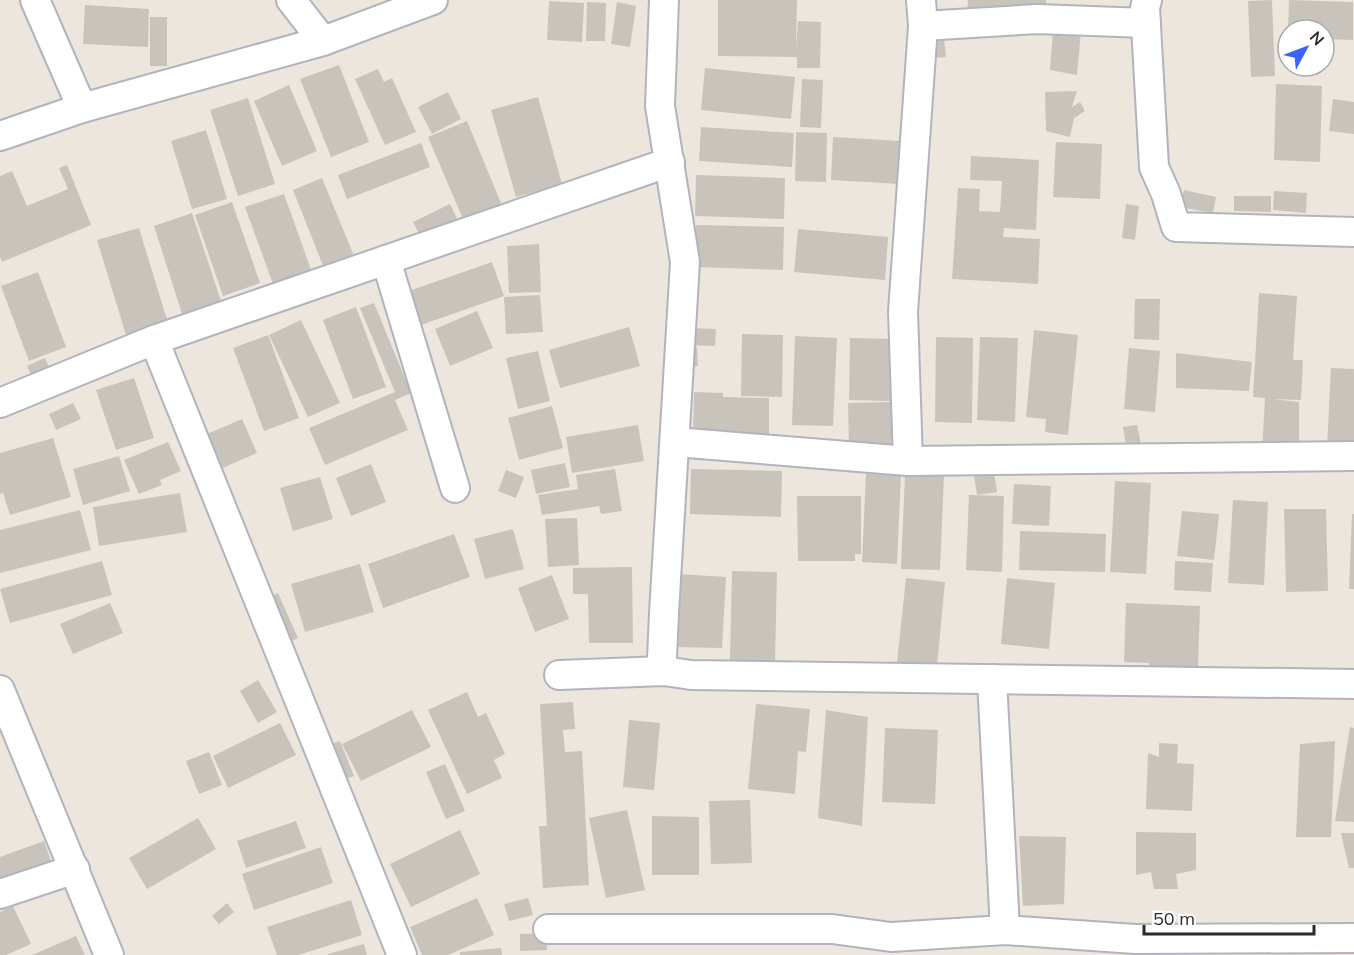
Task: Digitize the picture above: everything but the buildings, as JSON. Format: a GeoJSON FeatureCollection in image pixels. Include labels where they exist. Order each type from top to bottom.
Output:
{"type":"FeatureCollection","features":[{"type":"Feature","properties":{"kind":"street"},"geometry":{"type":"LineString","coordinates":[[35,0],[82,108]]}},
{"type":"Feature","properties":{"kind":"street"},"geometry":{"type":"LineString","coordinates":[[291,0],[323,41]]}},
{"type":"Feature","properties":{"kind":"street"},"geometry":{"type":"LineString","coordinates":[[0,136],[82,108],[323,41],[433,0]]}},
{"type":"Feature","properties":{"kind":"street"},"geometry":{"type":"LineString","coordinates":[[664,0],[660,106],[685,262],[664,613],[662,658],[664,671]]}},
{"type":"Feature","properties":{"kind":"street"},"geometry":{"type":"LineString","coordinates":[[908,461],[903,312],[922,13],[1037,19],[1146,12],[1154,167],[1176,227],[1354,232]]}},
{"type":"Feature","properties":{"kind":"street"},"geometry":{"type":"LineString","coordinates":[[0,403],[154,340],[670,162]]}},
{"type":"Feature","properties":{"kind":"street"},"geometry":{"type":"LineString","coordinates":[[386,260],[455,488]]}},
{"type":"Feature","properties":{"kind":"street"},"geometry":{"type":"LineString","coordinates":[[154,340],[402,955]]}},
{"type":"Feature","properties":{"kind":"street"},"geometry":{"type":"LineString","coordinates":[[675,442],[908,461],[1354,456]]}},
{"type":"Feature","properties":{"kind":"street"},"geometry":{"type":"LineString","coordinates":[[559,675],[664,671],[691,675],[1354,684]]}},
{"type":"Feature","properties":{"kind":"street"},"geometry":{"type":"LineString","coordinates":[[992,679],[1005,930]]}},
{"type":"Feature","properties":{"kind":"street"},"geometry":{"type":"LineString","coordinates":[[0,690],[109,955]]}},
{"type":"Feature","properties":{"kind":"street"},"geometry":{"type":"LineString","coordinates":[[0,894],[75,869]]}},
{"type":"Feature","properties":{"kind":"street"},"geometry":{"type":"LineString","coordinates":[[548,930],[832,929],[891,946],[1005,930],[1135,947],[1354,938]]}}]}
